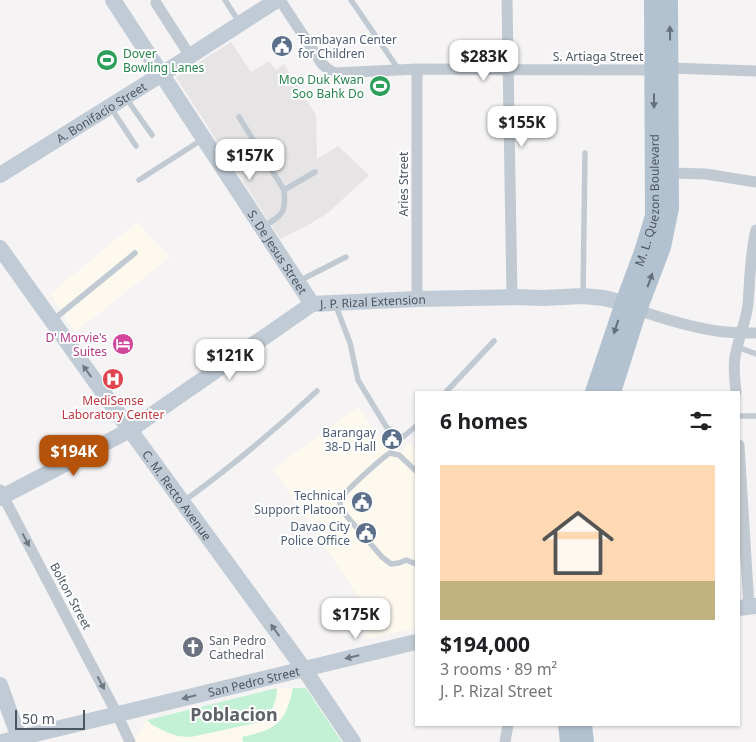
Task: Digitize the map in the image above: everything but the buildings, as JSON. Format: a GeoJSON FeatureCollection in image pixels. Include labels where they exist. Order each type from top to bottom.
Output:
{"type":"FeatureCollection","features":[{"type":"Feature","properties":{"kind":"main road","name":"M. L. Quezon Boulevard"},"geometry":{"type":"LineString","coordinates":[[594,391],[631,307],[662,247],[670,208],[670,173],[662,69],[653,0]]}},
{"type":"Feature","properties":{"kind":"main road","name":"M. L. Quezon Boulevard"},"geometry":{"type":"LineString","coordinates":[[612,391],[654,216],[662,69],[669,0]]}},
{"type":"Feature","properties":{"kind":"main road"},"geometry":{"type":"LineString","coordinates":[[567,726],[569,742]]}},
{"type":"Feature","properties":{"kind":"main road"},"geometry":{"type":"LineString","coordinates":[[583,726],[585,742]]}},
{"type":"Feature","properties":{"kind":"street","name":"S. De Jesus Street"},"geometry":{"type":"LineString","coordinates":[[113,0],[312,304]]}},
{"type":"Feature","properties":{"kind":"street","name":"A. Bonifacio Street"},"geometry":{"type":"LineString","coordinates":[[0,175],[279,0]]}},
{"type":"Feature","properties":{"kind":"street","name":"S. Artiaga Street"},"geometry":{"type":"LineString","coordinates":[[279,0],[322,64],[331,72],[338,74],[417,69],[756,71]]}},
{"type":"Feature","properties":{"kind":"street"},"geometry":{"type":"LineString","coordinates":[[507,0],[512,297]]}},
{"type":"Feature","properties":{"kind":"street"},"geometry":{"type":"LineString","coordinates":[[156,3],[190,56]]}},
{"type":"Feature","properties":{"kind":"street","name":"Aries Street"},"geometry":{"type":"LineString","coordinates":[[417,69],[417,299]]}},
{"type":"Feature","properties":{"kind":"street"},"geometry":{"type":"LineString","coordinates":[[670,173],[706,174],[756,182]]}},
{"type":"Feature","properties":{"kind":"street"},"geometry":{"type":"LineString","coordinates":[[736,391],[734,368],[746,315],[756,230]]}},
{"type":"Feature","properties":{"kind":"street","name":"C. M. Recto Avenue"},"geometry":{"type":"LineString","coordinates":[[0,248],[304,669],[353,742]]}},
{"type":"Feature","properties":{"kind":"street","name":"J. P. Rizal Extension"},"geometry":{"type":"LineString","coordinates":[[1,495],[130,430],[312,304],[417,299],[583,296],[604,298],[682,324],[718,331],[756,333]]}},
{"type":"Feature","properties":{"kind":"street"},"geometry":{"type":"LineString","coordinates":[[740,463],[748,607]]}},
{"type":"Feature","properties":{"kind":"street","name":"Bolton Street"},"geometry":{"type":"LineString","coordinates":[[1,495],[130,742]]}},
{"type":"Feature","properties":{"kind":"street","name":"San Pedro Street"},"geometry":{"type":"LineString","coordinates":[[2,742],[51,733],[117,714],[415,642]]}},
{"type":"Feature","properties":{"kind":"street"},"geometry":{"type":"LineString","coordinates":[[0,685],[19,738]]}},
{"type":"Feature","properties":{"kind":"street"},"geometry":{"type":"LineString","coordinates":[[505,742],[508,726]]}},
{"type":"Feature","properties":{"kind":"lane"},"geometry":{"type":"LineString","coordinates":[[225,0],[240,24]]}},
{"type":"Feature","properties":{"kind":"lane"},"geometry":{"type":"LineString","coordinates":[[351,0],[399,70]]}},
{"type":"Feature","properties":{"kind":"lane"},"geometry":{"type":"LineString","coordinates":[[125,96],[152,135]]}},
{"type":"Feature","properties":{"kind":"lane"},"geometry":{"type":"LineString","coordinates":[[110,106],[136,146]]}},
{"type":"Feature","properties":{"kind":"lane"},"geometry":{"type":"LineString","coordinates":[[239,118],[284,190],[286,204],[280,217],[262,227]]}},
{"type":"Feature","properties":{"kind":"lane"},"geometry":{"type":"LineString","coordinates":[[139,180],[203,139]]}},
{"type":"Feature","properties":{"kind":"lane"},"geometry":{"type":"LineString","coordinates":[[583,296],[584,153]]}},
{"type":"Feature","properties":{"kind":"lane"},"geometry":{"type":"LineString","coordinates":[[284,190],[315,172]]}},
{"type":"Feature","properties":{"kind":"lane"},"geometry":{"type":"LineString","coordinates":[[52,321],[135,254]]}},
{"type":"Feature","properties":{"kind":"lane"},"geometry":{"type":"LineString","coordinates":[[297,282],[346,256]]}},
{"type":"Feature","properties":{"kind":"lane"},"geometry":{"type":"LineString","coordinates":[[335,304],[350,343],[358,380],[387,428],[403,438],[415,427]]}},
{"type":"Feature","properties":{"kind":"lane"},"geometry":{"type":"LineString","coordinates":[[447,391],[494,341]]}},
{"type":"Feature","properties":{"kind":"lane"},"geometry":{"type":"LineString","coordinates":[[738,347],[756,354]]}},
{"type":"Feature","properties":{"kind":"lane"},"geometry":{"type":"LineString","coordinates":[[182,502],[220,475],[293,414],[317,391]]}},
{"type":"Feature","properties":{"kind":"lane"},"geometry":{"type":"LineString","coordinates":[[740,416],[756,416]]}},
{"type":"Feature","properties":{"kind":"lane"},"geometry":{"type":"LineString","coordinates":[[415,470],[399,455],[390,453],[381,458],[344,494],[340,506],[382,557],[391,564],[406,560],[415,564]]}},
{"type":"Feature","properties":{"kind":"shaded area"},"geometry":{"type":"Polygon","coordinates":[[[231,42],[251,72],[269,61],[276,70],[284,64],[316,115],[317,159],[338,146],[369,175],[328,213],[280,239],[176,77],[231,42]]]}},
{"type":"Feature","properties":{"kind":"shaded area"},"geometry":{"type":"Polygon","coordinates":[[[137,222],[170,257],[75,332],[50,294],[137,222]]]}},
{"type":"Feature","properties":{"kind":"shaded area","name":"Davao City Police Office"},"geometry":{"type":"Polygon","coordinates":[[[358,407],[380,438],[401,452],[407,443],[415,447],[415,628],[367,639],[358,596],[273,469],[358,407]]]}},
{"type":"Feature","properties":{"kind":"shaded area"},"geometry":{"type":"Polygon","coordinates":[[[277,688],[306,688],[342,742],[118,742],[136,737],[147,720],[277,688]]]}},
{"type":"Feature","properties":{"kind":"green space"},"geometry":{"type":"Polygon","coordinates":[[[277,688],[276,699],[269,714],[256,723],[191,737],[177,736],[166,732],[152,725],[147,720],[277,688]]]}},
{"type":"Feature","properties":{"kind":"green space"},"geometry":{"type":"Polygon","coordinates":[[[293,688],[306,688],[342,742],[243,742],[242,737],[264,731],[278,723],[287,710],[293,688]]]}},
{"type":"Feature","properties":{"kind":"place","name":"Tambayan Center for Children"},"geometry":{"type":"Point","coordinates":[282,46]}},
{"type":"Feature","properties":{"kind":"place","name":"Dover Bowling Lanes"},"geometry":{"type":"Point","coordinates":[107,60]}},
{"type":"Feature","properties":{"kind":"place","name":"Moo Duk Kwan Soo Bahk Do"},"geometry":{"type":"Point","coordinates":[380,86]}},
{"type":"Feature","properties":{"kind":"place","name":"D' Morvie's Suites"},"geometry":{"type":"Point","coordinates":[123,344]}},
{"type":"Feature","properties":{"kind":"place","name":"MediSense Laboratory Center"},"geometry":{"type":"Point","coordinates":[113,379]}},
{"type":"Feature","properties":{"kind":"place","name":"Barangay 38-D Hall"},"geometry":{"type":"Point","coordinates":[392,439]}},
{"type":"Feature","properties":{"kind":"place","name":"Technical Support Platoon"},"geometry":{"type":"Point","coordinates":[362,502]}},
{"type":"Feature","properties":{"kind":"place","name":"Davao City Police Office"},"geometry":{"type":"Point","coordinates":[366,533]}},
{"type":"Feature","properties":{"kind":"place","name":"San Pedro Cathedral"},"geometry":{"type":"Point","coordinates":[193,647]}},
{"type":"Feature","properties":{"kind":"district","name":"Poblacion"},"geometry":{"type":"Point","coordinates":[234,714]}}]}
